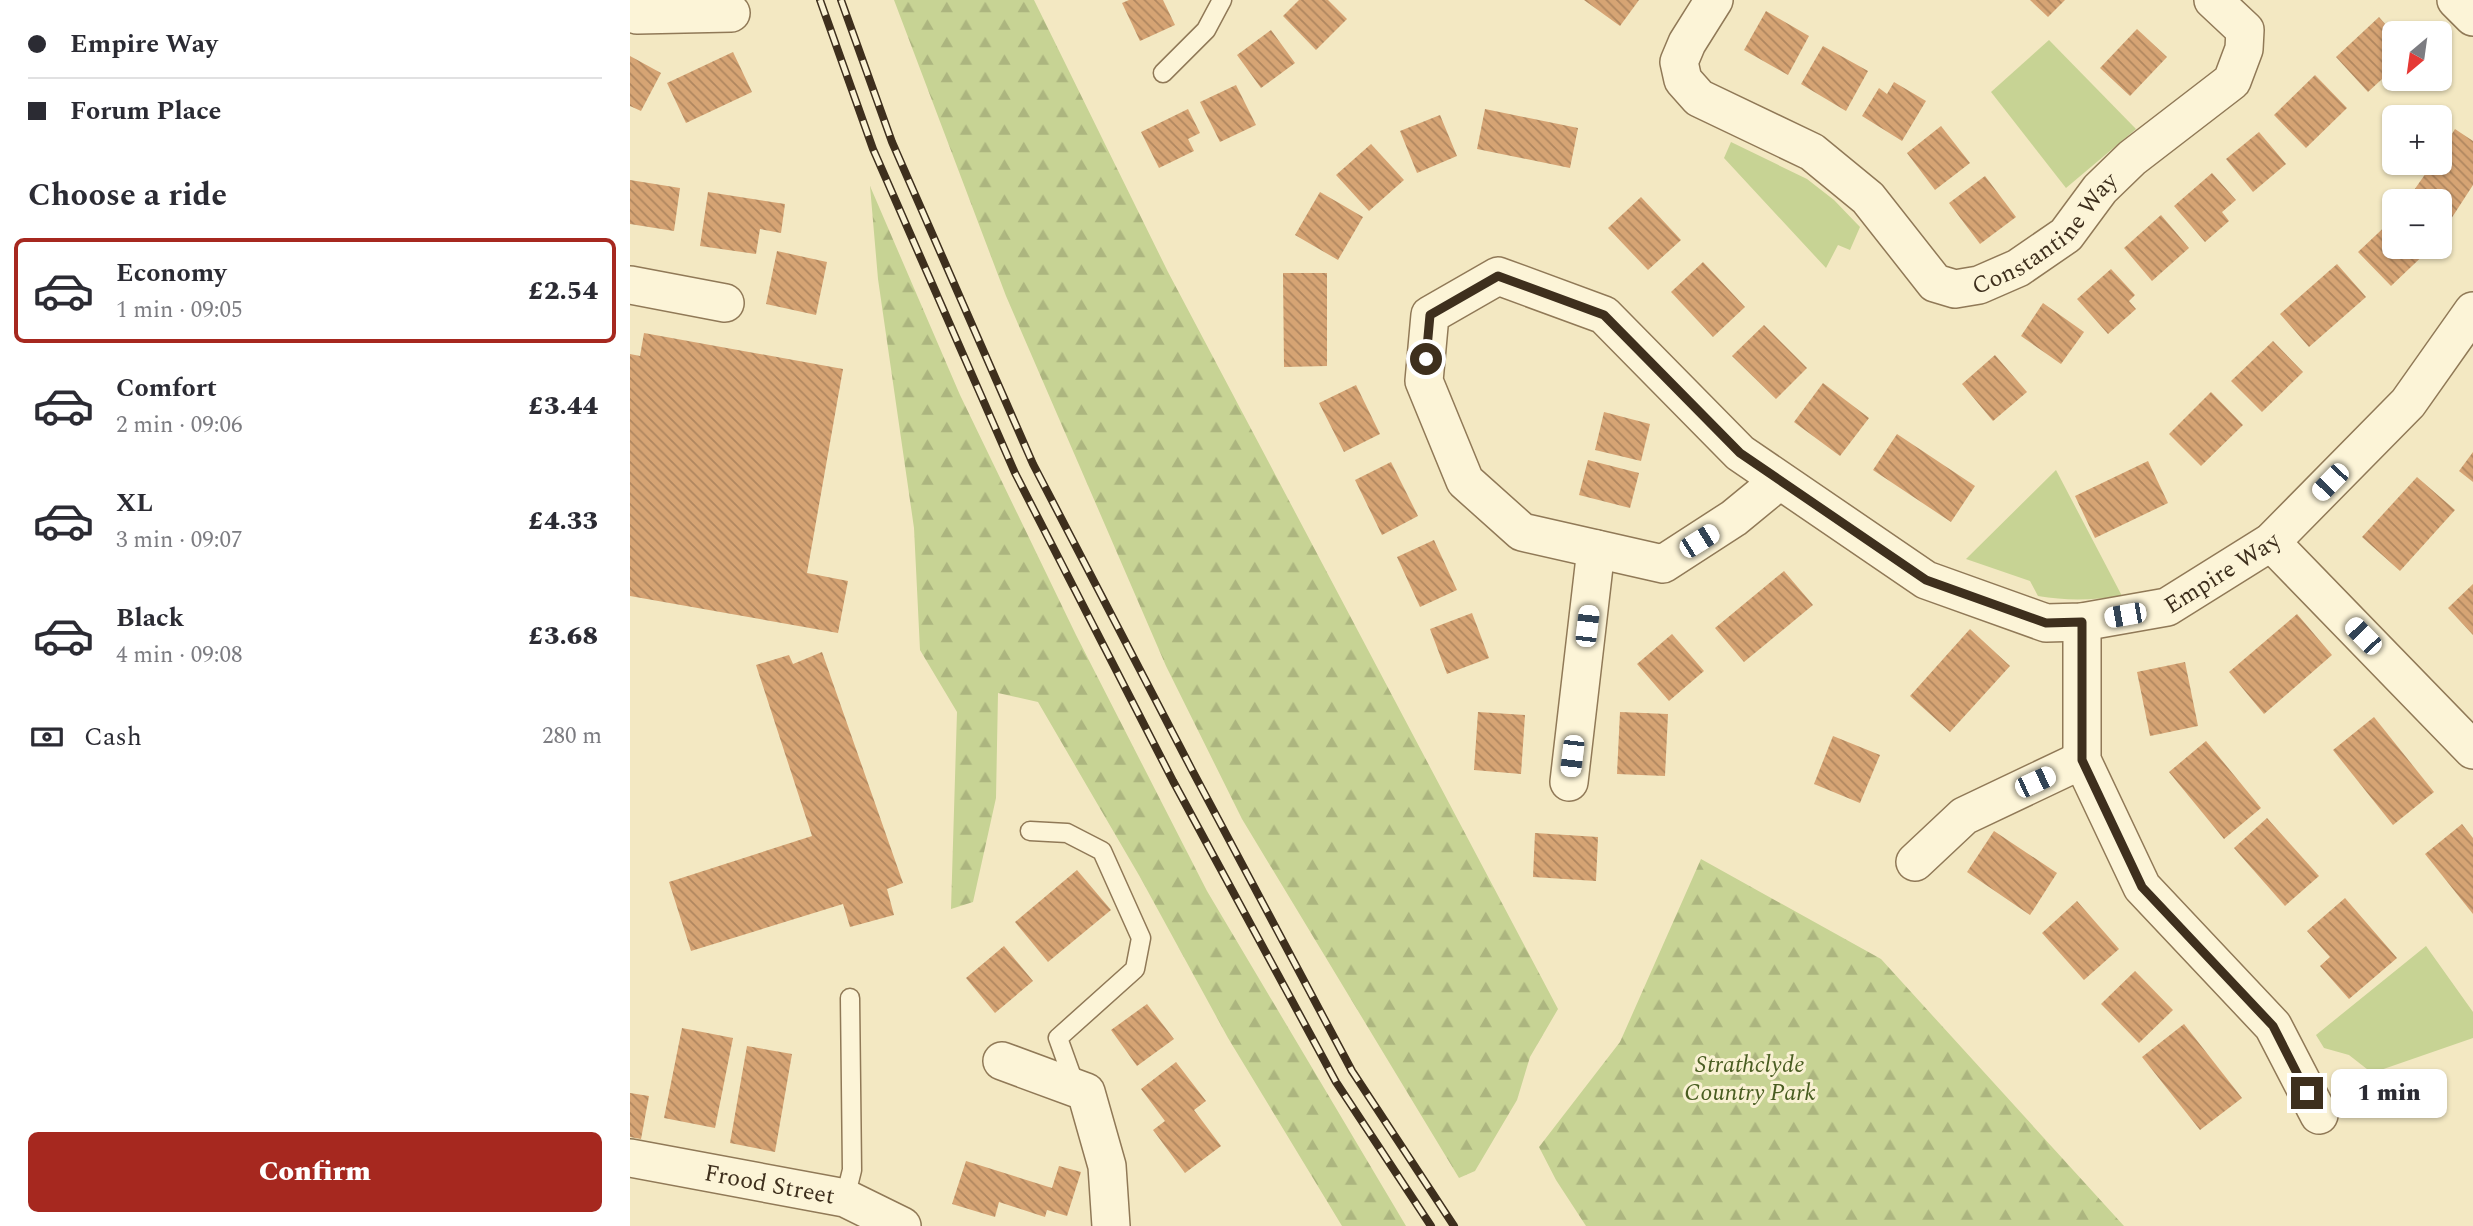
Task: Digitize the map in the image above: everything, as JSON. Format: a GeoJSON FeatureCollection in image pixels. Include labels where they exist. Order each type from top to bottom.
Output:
{"type":"FeatureCollection","features":[{"type":"Feature","properties":{"kind":"street","name":"Constantine Way"},"geometry":{"type":"LineString","coordinates":[[1714,0],[1687,43],[1679,62],[1683,80],[1699,98],[1812,152],[1868,198],[1935,283],[1955,289],[1979,285],[2018,268],[2066,235],[2100,189],[2132,158],[2232,81],[2244,50],[2245,30],[2213,0]]}},
{"type":"Feature","properties":{"kind":"street"},"geometry":{"type":"LineString","coordinates":[[2456,0],[2473,17]]}},
{"type":"Feature","properties":{"kind":"street"},"geometry":{"type":"LineString","coordinates":[[630,11],[637,15],[731,13]]}},
{"type":"Feature","properties":{"kind":"street","name":"Empire Way"},"geometry":{"type":"LineString","coordinates":[[1779,481],[1734,519],[1663,564],[1522,532],[1465,481],[1424,382],[1430,315],[1498,276],[1604,315],[1740,453],[1779,481],[1926,580],[2046,623],[2082,622],[2167,607],[2271,542],[2408,403],[2473,311]]}},
{"type":"Feature","properties":{"kind":"street"},"geometry":{"type":"LineString","coordinates":[[630,285],[725,303]]}},
{"type":"Feature","properties":{"kind":"street"},"geometry":{"type":"LineString","coordinates":[[2271,542],[2473,750]]}},
{"type":"Feature","properties":{"kind":"street"},"geometry":{"type":"LineString","coordinates":[[1569,782],[1596,549]]}},
{"type":"Feature","properties":{"kind":"street"},"geometry":{"type":"LineString","coordinates":[[2082,622],[2082,760],[2142,887],[2273,1026],[2319,1115]]}},
{"type":"Feature","properties":{"kind":"street"},"geometry":{"type":"LineString","coordinates":[[1915,862],[1964,816],[2082,760]]}},
{"type":"Feature","properties":{"kind":"street"},"geometry":{"type":"LineString","coordinates":[[1002,1061],[1086,1092],[1107,1166],[1111,1226]]}},
{"type":"Feature","properties":{"kind":"street","name":"Frood Street"},"geometry":{"type":"LineString","coordinates":[[630,1158],[902,1226]]}},
{"type":"Feature","properties":{"kind":"lane"},"geometry":{"type":"LineString","coordinates":[[1163,73],[1206,30],[1222,0]]}},
{"type":"Feature","properties":{"kind":"lane"},"geometry":{"type":"LineString","coordinates":[[1030,831],[1067,833],[1102,851],[1141,938],[1135,969],[1058,1038],[1076,1089]]}},
{"type":"Feature","properties":{"kind":"lane"},"geometry":{"type":"LineString","coordinates":[[842,1212],[852,1170],[850,998]]}},
{"type":"Feature","properties":{"kind":"green space"},"geometry":{"type":"Polygon","coordinates":[[[894,0],[1034,0],[1168,272],[1558,1009],[1530,1057],[1517,1100],[1475,1171],[1459,1178],[1242,819],[1166,666],[1006,296],[894,0]]]}},
{"type":"Feature","properties":{"kind":"green space"},"geometry":{"type":"Polygon","coordinates":[[[2049,40],[2136,129],[2066,188],[1991,92],[2049,40]]]}},
{"type":"Feature","properties":{"kind":"green space"},"geometry":{"type":"Polygon","coordinates":[[[1731,142],[1807,179],[1834,200],[1860,227],[1850,250],[1838,245],[1826,268],[1724,158],[1731,142]]]}},
{"type":"Feature","properties":{"kind":"green space"},"geometry":{"type":"Polygon","coordinates":[[[870,186],[960,395],[1076,635],[1207,891],[1406,1226],[1342,1226],[1228,1038],[1140,877],[1038,702],[998,693],[996,798],[973,902],[951,909],[957,712],[920,650],[914,528],[878,279],[870,186]]]}},
{"type":"Feature","properties":{"kind":"green space"},"geometry":{"type":"Polygon","coordinates":[[[2056,470],[2122,596],[2059,599],[2038,596],[2030,581],[1966,559],[2056,470]]]}},
{"type":"Feature","properties":{"kind":"green space","name":"Strathclyde Country Park"},"geometry":{"type":"Polygon","coordinates":[[[1701,859],[1881,959],[2124,1226],[1586,1226],[1556,1180],[1539,1147],[1620,1042],[1701,859]]]}},
{"type":"Feature","properties":{"kind":"green space"},"geometry":{"type":"Polygon","coordinates":[[[2426,946],[2473,1012],[2473,1038],[2372,1073],[2349,1055],[2324,1048],[2316,1035],[2426,946]]]}},
{"type":"Feature","properties":{"kind":"building"},"geometry":{"type":"Polygon","coordinates":[[[1129,0],[1163,0],[1175,25],[1140,41],[1122,3],[1129,0]]]}},
{"type":"Feature","properties":{"kind":"building"},"geometry":{"type":"Polygon","coordinates":[[[1299,0],[1328,0],[1347,19],[1316,50],[1283,16],[1299,0]]]}},
{"type":"Feature","properties":{"kind":"building"},"geometry":{"type":"Polygon","coordinates":[[[1584,0],[1639,0],[1620,26],[1584,0]]]}},
{"type":"Feature","properties":{"kind":"building"},"geometry":{"type":"Polygon","coordinates":[[[2030,0],[2065,0],[2048,17],[2030,0]]]}},
{"type":"Feature","properties":{"kind":"building"},"geometry":{"type":"Polygon","coordinates":[[[1766,11],[1809,36],[1788,75],[1744,50],[1766,11]]]}},
{"type":"Feature","properties":{"kind":"building"},"geometry":{"type":"Polygon","coordinates":[[[2379,17],[2383,21],[2382,79],[2368,92],[2336,57],[2379,17]]]}},
{"type":"Feature","properties":{"kind":"building"},"geometry":{"type":"Polygon","coordinates":[[[2137,29],[2167,57],[2130,96],[2100,68],[2137,29]]]}},
{"type":"Feature","properties":{"kind":"building"},"geometry":{"type":"Polygon","coordinates":[[[1271,30],[1295,63],[1261,88],[1237,55],[1271,30]]]}},
{"type":"Feature","properties":{"kind":"building"},"geometry":{"type":"Polygon","coordinates":[[[1823,46],[1868,71],[1846,111],[1801,84],[1823,46]]]}},
{"type":"Feature","properties":{"kind":"building"},"geometry":{"type":"Polygon","coordinates":[[[733,52],[752,92],[686,123],[667,83],[733,52]]]}},
{"type":"Feature","properties":{"kind":"building"},"geometry":{"type":"Polygon","coordinates":[[[630,56],[661,73],[641,111],[630,106],[630,56]]]}},
{"type":"Feature","properties":{"kind":"building"},"geometry":{"type":"Polygon","coordinates":[[[2315,75],[2347,108],[2306,148],[2274,115],[2315,75]]]}},
{"type":"Feature","properties":{"kind":"building"},"geometry":{"type":"Polygon","coordinates":[[[1894,82],[1926,101],[1902,141],[1862,116],[1879,88],[1887,94],[1894,82]]]}},
{"type":"Feature","properties":{"kind":"building"},"geometry":{"type":"Polygon","coordinates":[[[1236,85],[1256,125],[1220,142],[1200,102],[1236,85]]]}},
{"type":"Feature","properties":{"kind":"building"},"geometry":{"type":"Polygon","coordinates":[[[1188,109],[1200,133],[1188,139],[1194,151],[1159,168],[1141,132],[1188,109]]]}},
{"type":"Feature","properties":{"kind":"building"},"geometry":{"type":"Polygon","coordinates":[[[1485,109],[1578,128],[1570,168],[1477,149],[1485,109]]]}},
{"type":"Feature","properties":{"kind":"building"},"geometry":{"type":"Polygon","coordinates":[[[1440,115],[1457,156],[1417,173],[1400,131],[1440,115]]]}},
{"type":"Feature","properties":{"kind":"building"},"geometry":{"type":"Polygon","coordinates":[[[1941,126],[1970,163],[1935,190],[1907,153],[1941,126]]]}},
{"type":"Feature","properties":{"kind":"building"},"geometry":{"type":"Polygon","coordinates":[[[2455,129],[2473,141],[2473,185],[2452,217],[2452,189],[2415,189],[2425,175],[2452,175],[2452,134],[2455,129]]]}},
{"type":"Feature","properties":{"kind":"building"},"geometry":{"type":"Polygon","coordinates":[[[2259,132],[2286,164],[2253,192],[2226,159],[2259,132]]]}},
{"type":"Feature","properties":{"kind":"building"},"geometry":{"type":"Polygon","coordinates":[[[1371,144],[1404,180],[1369,211],[1336,175],[1371,144]]]}},
{"type":"Feature","properties":{"kind":"building"},"geometry":{"type":"Polygon","coordinates":[[[2212,173],[2236,200],[2222,212],[2229,221],[2205,242],[2174,206],[2212,173]]]}},
{"type":"Feature","properties":{"kind":"building"},"geometry":{"type":"Polygon","coordinates":[[[1985,176],[2016,217],[1980,244],[1949,203],[1985,176]]]}},
{"type":"Feature","properties":{"kind":"building"},"geometry":{"type":"Polygon","coordinates":[[[630,180],[680,188],[674,231],[630,224],[630,180]]]}},
{"type":"Feature","properties":{"kind":"building"},"geometry":{"type":"Polygon","coordinates":[[[708,192],[785,204],[781,233],[760,229],[756,254],[700,246],[708,192]]]}},
{"type":"Feature","properties":{"kind":"building"},"geometry":{"type":"Polygon","coordinates":[[[1320,192],[1363,217],[1338,260],[1295,235],[1320,192]]]}},
{"type":"Feature","properties":{"kind":"building"},"geometry":{"type":"Polygon","coordinates":[[[1641,197],[1681,240],[1648,270],[1608,228],[1641,197]]]}},
{"type":"Feature","properties":{"kind":"building"},"geometry":{"type":"Polygon","coordinates":[[[2161,215],[2189,248],[2152,281],[2124,248],[2161,215]]]}},
{"type":"Feature","properties":{"kind":"building"},"geometry":{"type":"Polygon","coordinates":[[[2382,229],[2382,259],[2419,259],[2391,286],[2358,252],[2382,229]]]}},
{"type":"Feature","properties":{"kind":"building"},"geometry":{"type":"Polygon","coordinates":[[[777,251],[827,262],[816,315],[766,304],[777,251]]]}},
{"type":"Feature","properties":{"kind":"building"},"geometry":{"type":"Polygon","coordinates":[[[1703,262],[1745,307],[1713,337],[1671,292],[1703,262]]]}},
{"type":"Feature","properties":{"kind":"building"},"geometry":{"type":"Polygon","coordinates":[[[2337,264],[2366,297],[2309,347],[2280,314],[2337,264]]]}},
{"type":"Feature","properties":{"kind":"building"},"geometry":{"type":"Polygon","coordinates":[[[2111,269],[2135,295],[2129,301],[2136,309],[2108,334],[2077,299],[2111,269]]]}},
{"type":"Feature","properties":{"kind":"building"},"geometry":{"type":"Polygon","coordinates":[[[1283,273],[1327,273],[1327,366],[1284,367],[1283,273]]]}},
{"type":"Feature","properties":{"kind":"building"},"geometry":{"type":"Polygon","coordinates":[[[2043,303],[2084,332],[2061,364],[2021,336],[2043,303]]]}},
{"type":"Feature","properties":{"kind":"building"},"geometry":{"type":"Polygon","coordinates":[[[1764,325],[1807,368],[1776,399],[1732,356],[1764,325]]]}},
{"type":"Feature","properties":{"kind":"building"},"geometry":{"type":"Polygon","coordinates":[[[644,333],[843,369],[807,573],[848,581],[838,633],[630,596],[630,354],[640,356],[644,333]]]}},
{"type":"Feature","properties":{"kind":"building"},"geometry":{"type":"Polygon","coordinates":[[[2273,341],[2303,372],[2262,412],[2231,381],[2273,341]]]}},
{"type":"Feature","properties":{"kind":"building"},"geometry":{"type":"Polygon","coordinates":[[[1995,355],[2027,392],[1993,421],[1962,384],[1995,355]]]}},
{"type":"Feature","properties":{"kind":"building"},"geometry":{"type":"Polygon","coordinates":[[[1823,383],[1869,418],[1840,456],[1794,422],[1823,383]]]}},
{"type":"Feature","properties":{"kind":"building"},"geometry":{"type":"Polygon","coordinates":[[[1356,385],[1380,434],[1344,452],[1319,403],[1356,385]]]}},
{"type":"Feature","properties":{"kind":"building"},"geometry":{"type":"Polygon","coordinates":[[[2211,392],[2243,425],[2201,466],[2169,434],[2211,392]]]}},
{"type":"Feature","properties":{"kind":"building"},"geometry":{"type":"Polygon","coordinates":[[[1604,412],[1650,424],[1641,461],[1595,450],[1604,412]]]}},
{"type":"Feature","properties":{"kind":"building"},"geometry":{"type":"Polygon","coordinates":[[[1897,434],[1975,486],[1951,522],[1873,470],[1897,434]]]}},
{"type":"Feature","properties":{"kind":"building"},"geometry":{"type":"Polygon","coordinates":[[[2473,452],[2473,482],[2459,471],[2473,452]]]}},
{"type":"Feature","properties":{"kind":"building"},"geometry":{"type":"Polygon","coordinates":[[[1588,460],[1639,473],[1630,508],[1579,495],[1588,460]]]}},
{"type":"Feature","properties":{"kind":"building"},"geometry":{"type":"Polygon","coordinates":[[[2148,461],[2168,503],[2095,538],[2075,496],[2148,461]]]}},
{"type":"Feature","properties":{"kind":"building"},"geometry":{"type":"Polygon","coordinates":[[[1391,462],[1418,516],[1382,535],[1355,480],[1391,462]]]}},
{"type":"Feature","properties":{"kind":"building"},"geometry":{"type":"Polygon","coordinates":[[[2417,477],[2455,510],[2400,571],[2362,537],[2417,477]]]}},
{"type":"Feature","properties":{"kind":"building"},"geometry":{"type":"Polygon","coordinates":[[[1434,540],[1457,590],[1420,607],[1397,557],[1434,540]]]}},
{"type":"Feature","properties":{"kind":"building"},"geometry":{"type":"Polygon","coordinates":[[[1784,571],[1813,605],[1744,662],[1715,628],[1784,571]]]}},
{"type":"Feature","properties":{"kind":"building"},"geometry":{"type":"Polygon","coordinates":[[[2473,584],[2473,635],[2448,608],[2473,584]]]}},
{"type":"Feature","properties":{"kind":"building"},"geometry":{"type":"Polygon","coordinates":[[[1472,613],[1489,658],[1447,674],[1430,629],[1472,613]]]}},
{"type":"Feature","properties":{"kind":"building"},"geometry":{"type":"Polygon","coordinates":[[[2297,614],[2332,655],[2264,714],[2229,672],[2297,614]]]}},
{"type":"Feature","properties":{"kind":"building"},"geometry":{"type":"Polygon","coordinates":[[[1970,629],[2010,666],[1950,732],[1910,696],[1970,629]]]}},
{"type":"Feature","properties":{"kind":"building"},"geometry":{"type":"Polygon","coordinates":[[[1672,634],[1704,671],[1669,701],[1637,664],[1672,634]]]}},
{"type":"Feature","properties":{"kind":"building"},"geometry":{"type":"Polygon","coordinates":[[[822,652],[903,883],[887,889],[894,915],[850,927],[843,904],[691,951],[669,882],[812,836],[756,665],[789,655],[793,664],[822,652]]]}},
{"type":"Feature","properties":{"kind":"building"},"geometry":{"type":"Polygon","coordinates":[[[2185,662],[2198,726],[2150,736],[2137,672],[2185,662]]]}},
{"type":"Feature","properties":{"kind":"building"},"geometry":{"type":"Polygon","coordinates":[[[1478,712],[1525,715],[1521,774],[1474,770],[1478,712]]]}},
{"type":"Feature","properties":{"kind":"building"},"geometry":{"type":"Polygon","coordinates":[[[1620,712],[1668,714],[1665,776],[1617,774],[1620,712]]]}},
{"type":"Feature","properties":{"kind":"building"},"geometry":{"type":"Polygon","coordinates":[[[2374,717],[2434,792],[2393,825],[2333,750],[2374,717]]]}},
{"type":"Feature","properties":{"kind":"building"},"geometry":{"type":"Polygon","coordinates":[[[1833,736],[1880,755],[1860,803],[1814,784],[1833,736]]]}},
{"type":"Feature","properties":{"kind":"building"},"geometry":{"type":"Polygon","coordinates":[[[2206,741],[2261,808],[2224,839],[2169,772],[2206,741]]]}},
{"type":"Feature","properties":{"kind":"building"},"geometry":{"type":"Polygon","coordinates":[[[2267,818],[2319,876],[2285,906],[2234,848],[2267,818]]]}},
{"type":"Feature","properties":{"kind":"building"},"geometry":{"type":"Polygon","coordinates":[[[2462,824],[2473,838],[2473,914],[2425,854],[2462,824]]]}},
{"type":"Feature","properties":{"kind":"building"},"geometry":{"type":"Polygon","coordinates":[[[1994,831],[2057,873],[2030,915],[1967,872],[1994,831]]]}},
{"type":"Feature","properties":{"kind":"building"},"geometry":{"type":"Polygon","coordinates":[[[1535,833],[1598,837],[1596,881],[1533,877],[1535,833]]]}},
{"type":"Feature","properties":{"kind":"building"},"geometry":{"type":"Polygon","coordinates":[[[1077,870],[1111,910],[1048,962],[1015,922],[1077,870]]]}},
{"type":"Feature","properties":{"kind":"building"},"geometry":{"type":"Polygon","coordinates":[[[2345,898],[2397,958],[2349,999],[2320,966],[2330,957],[2307,931],[2345,898]]]}},
{"type":"Feature","properties":{"kind":"building"},"geometry":{"type":"Polygon","coordinates":[[[2077,901],[2119,949],[2084,980],[2042,933],[2077,901]]]}},
{"type":"Feature","properties":{"kind":"building"},"geometry":{"type":"Polygon","coordinates":[[[1004,946],[1033,981],[995,1013],[966,978],[1004,946]]]}},
{"type":"Feature","properties":{"kind":"building"},"geometry":{"type":"Polygon","coordinates":[[[2135,971],[2173,1010],[2139,1043],[2101,1004],[2135,971]]]}},
{"type":"Feature","properties":{"kind":"building"},"geometry":{"type":"Polygon","coordinates":[[[1147,1004],[1174,1039],[1137,1066],[1111,1030],[1147,1004]]]}},
{"type":"Feature","properties":{"kind":"building"},"geometry":{"type":"Polygon","coordinates":[[[2184,1024],[2242,1098],[2200,1130],[2142,1057],[2184,1024]]]}},
{"type":"Feature","properties":{"kind":"building"},"geometry":{"type":"Polygon","coordinates":[[[682,1028],[733,1038],[715,1128],[664,1118],[682,1028]]]}},
{"type":"Feature","properties":{"kind":"building"},"geometry":{"type":"Polygon","coordinates":[[[747,1046],[792,1054],[775,1152],[730,1143],[747,1046]]]}},
{"type":"Feature","properties":{"kind":"building"},"geometry":{"type":"Polygon","coordinates":[[[1176,1062],[1206,1101],[1194,1110],[1221,1146],[1185,1173],[1153,1130],[1165,1121],[1141,1089],[1176,1062]]]}},
{"type":"Feature","properties":{"kind":"building"},"geometry":{"type":"Polygon","coordinates":[[[630,1093],[649,1096],[641,1139],[630,1137],[630,1093]]]}},
{"type":"Feature","properties":{"kind":"building"},"geometry":{"type":"Polygon","coordinates":[[[966,1161],[1052,1188],[1059,1166],[1081,1172],[1067,1216],[1047,1210],[1045,1217],[999,1202],[995,1217],[952,1204],[966,1161]]]}},
{"type":"Feature","properties":{"kind":"railway"},"geometry":{"type":"LineString","coordinates":[[820,0],[873,149],[1015,473],[1173,781],[1336,1082],[1431,1226]]}},
{"type":"Feature","properties":{"kind":"railway"},"geometry":{"type":"LineString","coordinates":[[841,0],[892,142],[1033,464],[1352,1071],[1454,1226]]}},
{"type":"Feature","properties":{"kind":"route"},"geometry":{"type":"LineString","coordinates":[[1426,359],[1430,315],[1498,276],[1604,315],[1740,453],[1926,580],[2046,623],[2082,622],[2082,760],[2142,887],[2273,1026],[2307,1093]]}}]}
